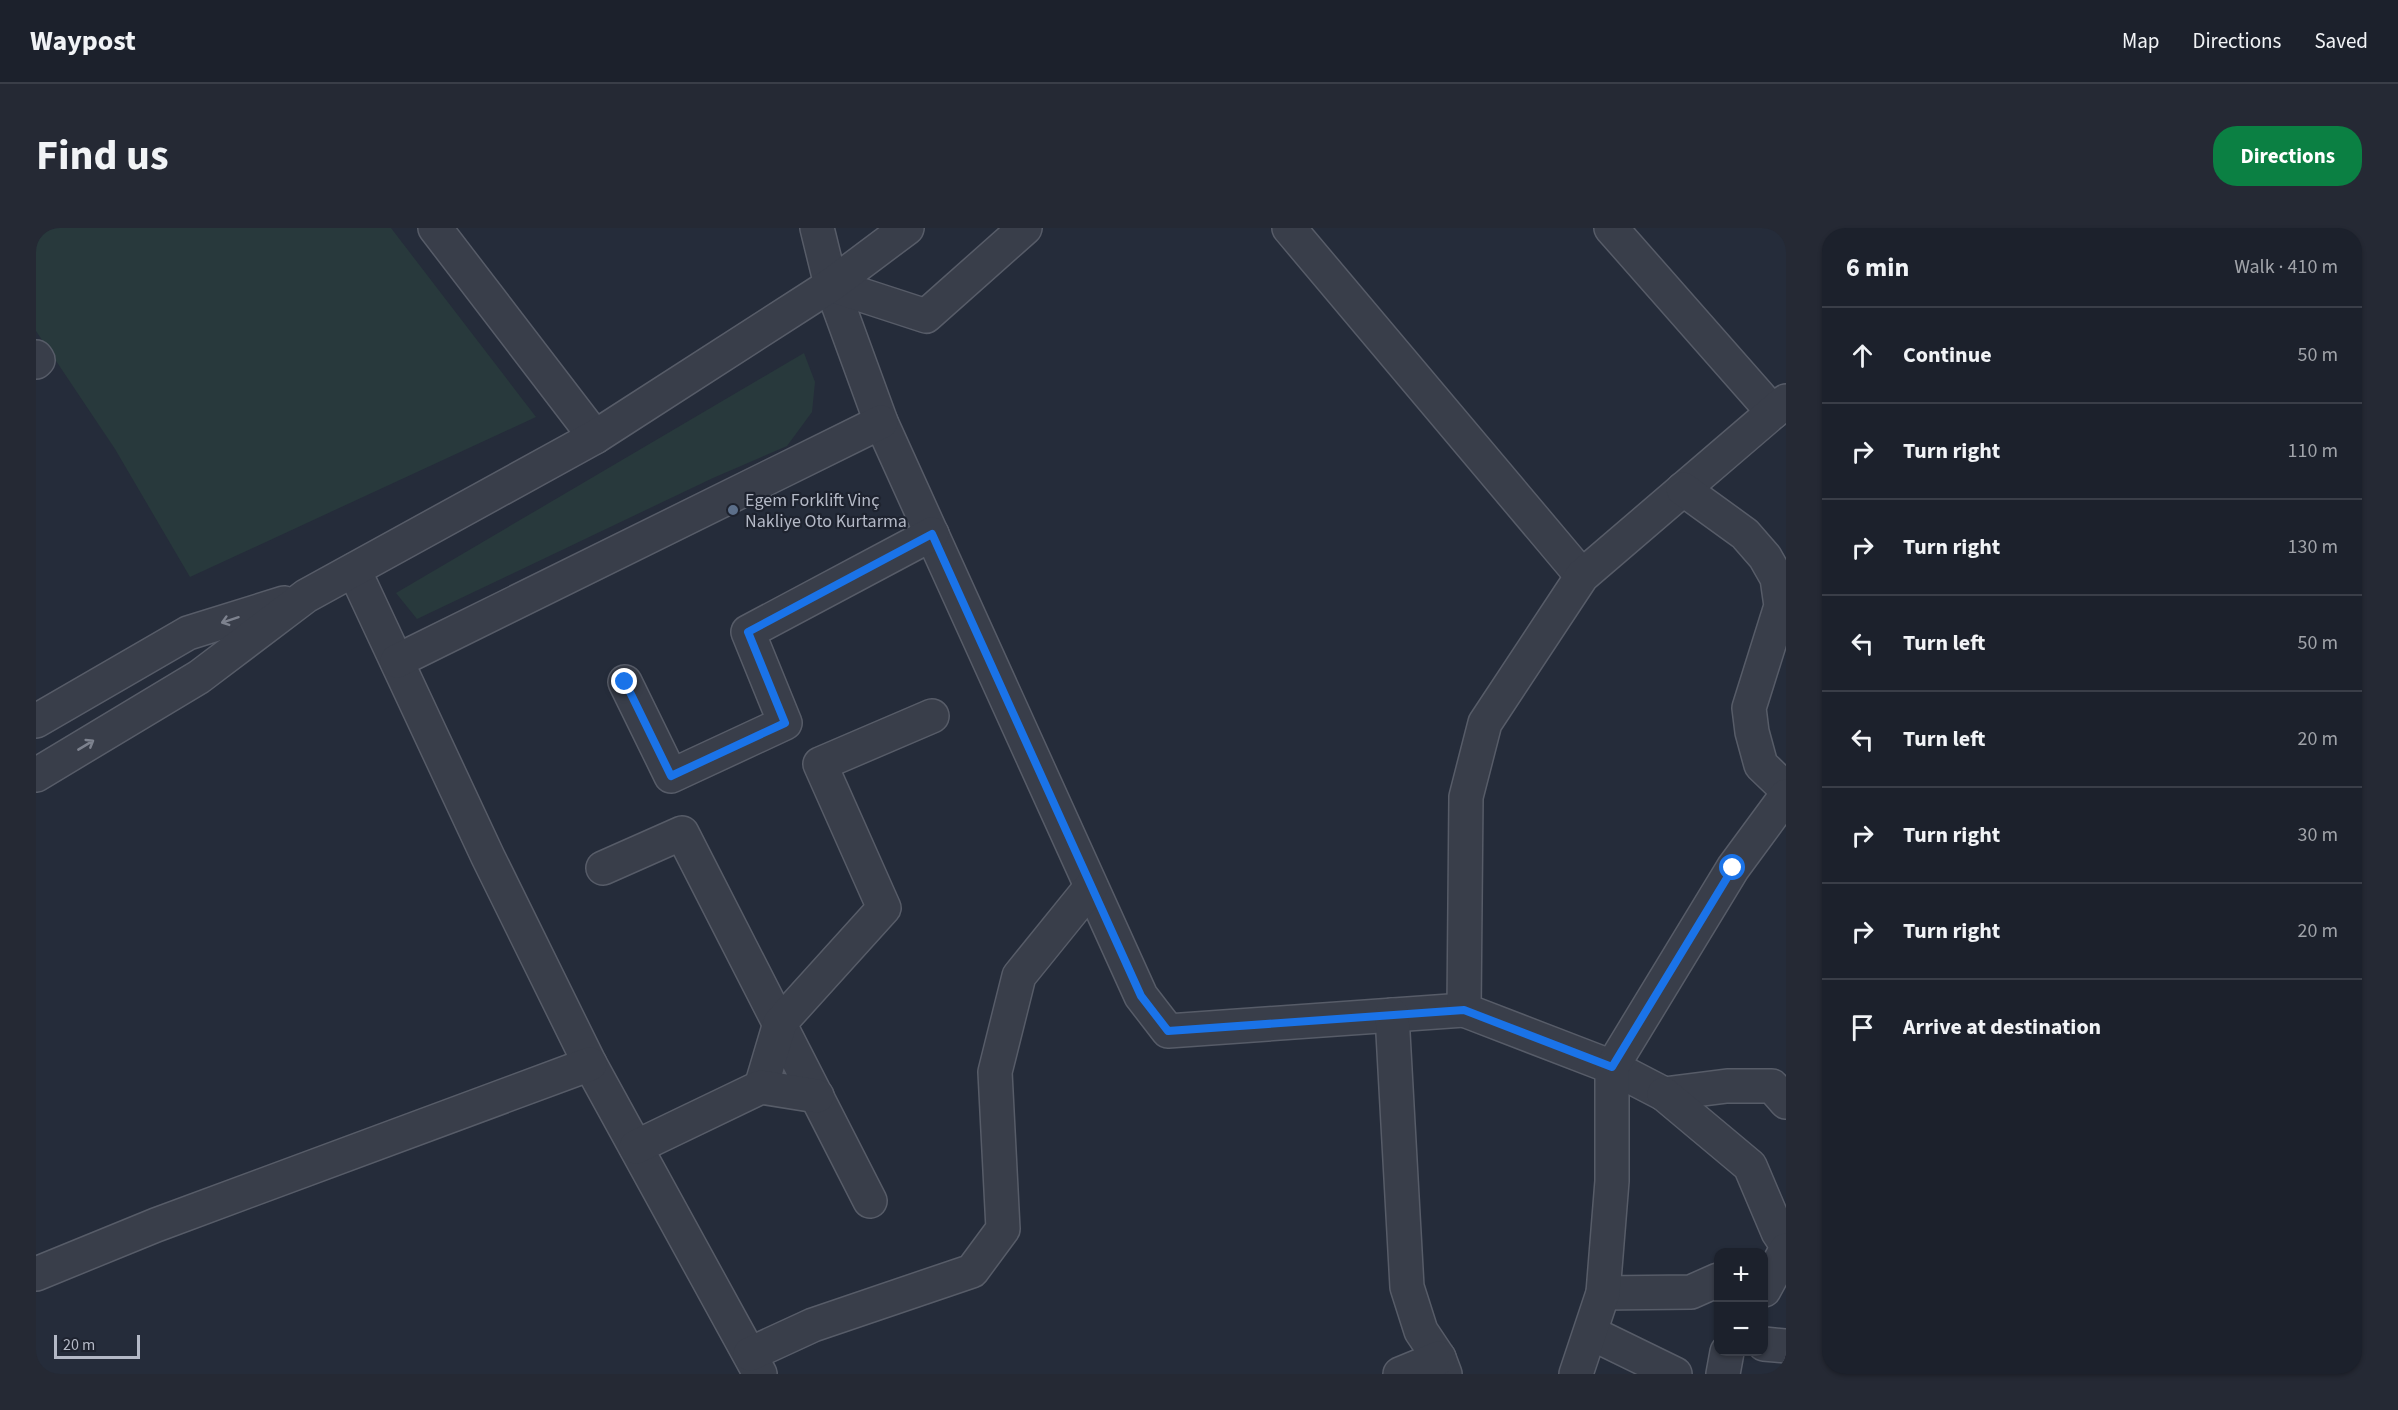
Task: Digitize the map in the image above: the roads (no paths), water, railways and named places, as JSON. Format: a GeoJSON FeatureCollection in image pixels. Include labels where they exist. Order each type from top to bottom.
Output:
{"type":"FeatureCollection","features":[{"type":"Feature","properties":{"kind":"street"},"geometry":{"type":"LineString","coordinates":[[435,228],[595,437]]}},
{"type":"Feature","properties":{"kind":"street"},"geometry":{"type":"LineString","coordinates":[[817,228],[831,285],[881,422],[1141,996],[1168,1031],[1464,1010],[1612,1067],[1664,1094],[1750,1166],[1777,1245],[1768,1276]]}},
{"type":"Feature","properties":{"kind":"street"},"geometry":{"type":"LineString","coordinates":[[36,775],[199,677],[306,596],[595,437],[831,285],[907,228]]}},
{"type":"Feature","properties":{"kind":"street"},"geometry":{"type":"LineString","coordinates":[[831,285],[926,315],[1025,228]]}},
{"type":"Feature","properties":{"kind":"street"},"geometry":{"type":"LineString","coordinates":[[1464,1010],[1466,797],[1485,723],[1582,576],[1780,406],[1611,228]]}},
{"type":"Feature","properties":{"kind":"street"},"geometry":{"type":"LineString","coordinates":[[1293,229],[1582,576]]}},
{"type":"Feature","properties":{"kind":"street"},"geometry":{"type":"LineString","coordinates":[[36,357],[38,360],[36,362]]}},
{"type":"Feature","properties":{"kind":"street"},"geometry":{"type":"LineString","coordinates":[[397,661],[881,422]]}},
{"type":"Feature","properties":{"kind":"street"},"geometry":{"type":"LineString","coordinates":[[1683,489],[1745,534],[1765,557],[1777,578],[1781,606],[1749,708],[1752,732],[1761,765],[1786,789]]}},
{"type":"Feature","properties":{"kind":"street"},"geometry":{"type":"LineString","coordinates":[[625,682],[671,776],[785,723],[748,632],[932,534]]}},
{"type":"Feature","properties":{"kind":"street"},"geometry":{"type":"LineString","coordinates":[[354,570],[488,857],[590,1064],[755,1364],[813,1325],[972,1271],[1003,1229],[995,1072],[1019,976],[1091,886]]}},
{"type":"Feature","properties":{"kind":"street"},"geometry":{"type":"LineString","coordinates":[[36,721],[188,633],[306,596]]}},
{"type":"Feature","properties":{"kind":"street"},"geometry":{"type":"LineString","coordinates":[[761,1088],[780,1023],[884,908],[820,764],[932,716]]}},
{"type":"Feature","properties":{"kind":"street"},"geometry":{"type":"LineString","coordinates":[[1576,1374],[1603,1293],[1612,1181],[1612,1067],[1733,868],[1786,796]]}},
{"type":"Feature","properties":{"kind":"street"},"geometry":{"type":"LineString","coordinates":[[603,868],[682,832],[870,1201]]}},
{"type":"Feature","properties":{"kind":"street"},"geometry":{"type":"LineString","coordinates":[[1392,1015],[1407,1287],[1421,1331],[1442,1366],[1400,1374]]}},
{"type":"Feature","properties":{"kind":"street"},"geometry":{"type":"LineString","coordinates":[[36,1274],[167,1221],[590,1064]]}},
{"type":"Feature","properties":{"kind":"street"},"geometry":{"type":"LineString","coordinates":[[1664,1094],[1727,1086],[1772,1086],[1786,1102]]}},
{"type":"Feature","properties":{"kind":"street"},"geometry":{"type":"LineString","coordinates":[[636,1147],[761,1088],[817,1096]]}},
{"type":"Feature","properties":{"kind":"street"},"geometry":{"type":"LineString","coordinates":[[1603,1293],[1690,1292],[1714,1282]]}},
{"type":"Feature","properties":{"kind":"street"},"geometry":{"type":"LineString","coordinates":[[1591,1333],[1675,1374]]}},
{"type":"Feature","properties":{"kind":"street"},"geometry":{"type":"LineString","coordinates":[[1768,1344],[1786,1346]]}},
{"type":"Feature","properties":{"kind":"street"},"geometry":{"type":"LineString","coordinates":[[1723,1374],[1726,1356]]}},
{"type":"Feature","properties":{"kind":"place","name":"Egem Forklift Vinç Nakliye Oto Kurtarma"},"geometry":{"type":"Point","coordinates":[733,510]}}]}
